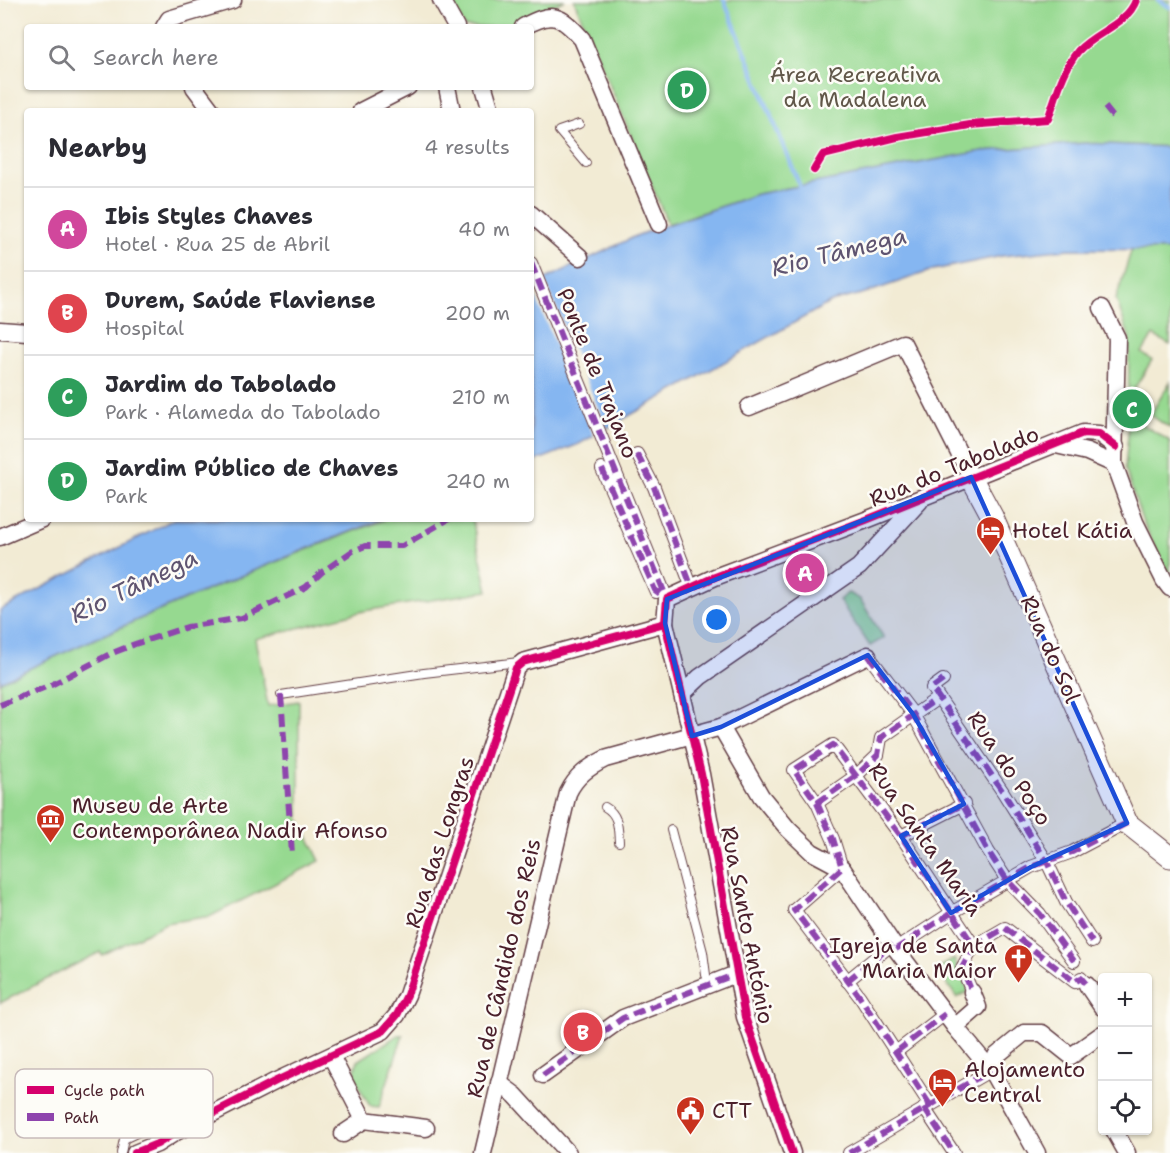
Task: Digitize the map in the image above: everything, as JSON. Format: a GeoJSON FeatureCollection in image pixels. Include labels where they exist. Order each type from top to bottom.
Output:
{"type":"FeatureCollection","features":[{"type":"Feature","properties":{"kind":"street"},"geometry":{"type":"LineString","coordinates":[[167,24],[170,20],[233,0]]}},
{"type":"Feature","properties":{"kind":"street"},"geometry":{"type":"LineString","coordinates":[[441,0],[454,24]]}},
{"type":"Feature","properties":{"kind":"street"},"geometry":{"type":"LineString","coordinates":[[528,24],[541,17],[554,17],[573,28],[582,39],[610,114],[658,224]]}},
{"type":"Feature","properties":{"kind":"street"},"geometry":{"type":"LineString","coordinates":[[196,90],[210,108]]}},
{"type":"Feature","properties":{"kind":"street"},"geometry":{"type":"LineString","coordinates":[[367,108],[402,90]]}},
{"type":"Feature","properties":{"kind":"street"},"geometry":{"type":"LineString","coordinates":[[448,90],[451,108]]}},
{"type":"Feature","properties":{"kind":"street"},"geometry":{"type":"LineString","coordinates":[[484,90],[490,108]]}},
{"type":"Feature","properties":{"kind":"street"},"geometry":{"type":"LineString","coordinates":[[534,217],[580,257]]}},
{"type":"Feature","properties":{"kind":"street","name":"Ponte de Trajano"},"geometry":{"type":"LineString","coordinates":[[534,270],[667,599]]}},
{"type":"Feature","properties":{"kind":"street"},"geometry":{"type":"LineString","coordinates":[[1102,308],[1117,338],[1114,464],[1136,522],[1170,588]]}},
{"type":"Feature","properties":{"kind":"street"},"geometry":{"type":"LineString","coordinates":[[0,330],[24,332]]}},
{"type":"Feature","properties":{"kind":"street"},"geometry":{"type":"LineString","coordinates":[[749,407],[903,343],[971,477]]}},
{"type":"Feature","properties":{"kind":"street","name":"Rua do Tabolado"},"geometry":{"type":"LineString","coordinates":[[667,599],[1083,433],[1099,434],[1116,447]]}},
{"type":"Feature","properties":{"kind":"street"},"geometry":{"type":"LineString","coordinates":[[1056,445],[1087,452],[1114,464]]}},
{"type":"Feature","properties":{"kind":"street"},"geometry":{"type":"LineString","coordinates":[[637,454],[654,487],[692,588]]}},
{"type":"Feature","properties":{"kind":"street"},"geometry":{"type":"LineString","coordinates":[[602,469],[655,590],[667,599]]}},
{"type":"Feature","properties":{"kind":"street","name":"Rua do Sol"},"geometry":{"type":"LineString","coordinates":[[971,477],[992,516],[1127,823]]}},
{"type":"Feature","properties":{"kind":"street"},"geometry":{"type":"LineString","coordinates":[[682,694],[700,677],[859,567],[924,496]]}},
{"type":"Feature","properties":{"kind":"street"},"geometry":{"type":"LineString","coordinates":[[866,520],[881,528],[883,541]]}},
{"type":"Feature","properties":{"kind":"street"},"geometry":{"type":"LineString","coordinates":[[0,537],[35,522]]}},
{"type":"Feature","properties":{"kind":"street","name":"Rua Santo António"},"geometry":{"type":"LineString","coordinates":[[667,599],[665,623],[701,774],[745,1017],[792,1153]]}},
{"type":"Feature","properties":{"kind":"street"},"geometry":{"type":"LineString","coordinates":[[523,662],[665,623]]}},
{"type":"Feature","properties":{"kind":"street"},"geometry":{"type":"LineString","coordinates":[[692,736],[721,727],[868,655],[913,714],[988,851],[1007,880],[1040,914],[1074,961]]}},
{"type":"Feature","properties":{"kind":"street","name":"Rua das Longras"},"geometry":{"type":"LineString","coordinates":[[331,1056],[383,1031],[397,1015],[407,995],[513,675],[523,662]]}},
{"type":"Feature","properties":{"kind":"street"},"geometry":{"type":"LineString","coordinates":[[943,680],[932,688],[938,698],[881,738],[878,755],[856,775],[817,803],[833,839],[842,868],[894,946],[950,1021],[991,1070],[1037,1153]]}},
{"type":"Feature","properties":{"kind":"street","name":"Rua do Poço"},"geometry":{"type":"LineString","coordinates":[[938,698],[1003,792],[1047,862],[1066,902],[1092,942]]}},
{"type":"Feature","properties":{"kind":"street"},"geometry":{"type":"LineString","coordinates":[[721,727],[762,796],[788,829],[812,852],[842,868]]}},
{"type":"Feature","properties":{"kind":"street","name":"Rua de Cândido dos Reis"},"geometry":{"type":"LineString","coordinates":[[483,1153],[573,790],[591,766],[605,759],[692,736]]}},
{"type":"Feature","properties":{"kind":"street","name":"Rua Santa Maria"},"geometry":{"type":"LineString","coordinates":[[817,803],[794,770],[832,745],[901,836],[974,946],[962,968],[972,992]]}},
{"type":"Feature","properties":{"kind":"street"},"geometry":{"type":"LineString","coordinates":[[901,836],[964,804]]}},
{"type":"Feature","properties":{"kind":"street"},"geometry":{"type":"LineString","coordinates":[[847,981],[894,946],[1030,867],[1072,852],[1127,823],[1170,857]]}},
{"type":"Feature","properties":{"kind":"street"},"geometry":{"type":"LineString","coordinates":[[842,868],[794,910],[896,1052],[954,1153]]}},
{"type":"Feature","properties":{"kind":"street"},"geometry":{"type":"LineString","coordinates":[[974,946],[1005,928],[1075,982],[1081,978],[1098,1001]]}},
{"type":"Feature","properties":{"kind":"street"},"geometry":{"type":"LineString","coordinates":[[543,1075],[623,1018],[736,974]]}},
{"type":"Feature","properties":{"kind":"street"},"geometry":{"type":"LineString","coordinates":[[896,1052],[978,1007],[972,992]]}},
{"type":"Feature","properties":{"kind":"street"},"geometry":{"type":"LineString","coordinates":[[849,1153],[991,1070],[996,1056],[1024,1033],[1042,1033],[1071,1056],[1098,1037]]}},
{"type":"Feature","properties":{"kind":"street"},"geometry":{"type":"LineString","coordinates":[[213,1113],[331,1056],[364,1120]]}},
{"type":"Feature","properties":{"kind":"street"},"geometry":{"type":"LineString","coordinates":[[499,1083],[515,1095],[568,1153]]}},
{"type":"Feature","properties":{"kind":"street"},"geometry":{"type":"LineString","coordinates":[[343,1134],[364,1120],[426,1128]]}},
{"type":"Feature","properties":{"kind":"street"},"geometry":{"type":"LineString","coordinates":[[1116,1135],[1127,1153]]}},
{"type":"Feature","properties":{"kind":"street"},"geometry":{"type":"LineString","coordinates":[[135,1153],[159,1149],[170,1138]]}},
{"type":"Feature","properties":{"kind":"lane"},"geometry":{"type":"LineString","coordinates":[[579,124],[560,131],[586,163]]}},
{"type":"Feature","properties":{"kind":"lane"},"geometry":{"type":"LineString","coordinates":[[282,695],[424,673],[523,662]]}},
{"type":"Feature","properties":{"kind":"lane"},"geometry":{"type":"LineString","coordinates":[[605,807],[614,814],[617,820],[619,842]]}},
{"type":"Feature","properties":{"kind":"lane"},"geometry":{"type":"LineString","coordinates":[[670,832],[703,952],[706,975]]}},
{"type":"Feature","properties":{"kind":"lane"},"geometry":{"type":"LineString","coordinates":[[121,1153],[126,1138]]}},
{"type":"Feature","properties":{"kind":"highlighted area"},"geometry":{"type":"Polygon","coordinates":[[[971,477],[1127,823],[1031,867],[951,913],[901,836],[964,804],[913,714],[868,655],[721,727],[692,736],[665,623],[667,599],[971,477]]]}},
{"type":"Feature","properties":{"kind":"green space"},"geometry":{"type":"Polygon","coordinates":[[[450,0],[565,0],[513,24],[463,24],[450,0]]]}},
{"type":"Feature","properties":{"kind":"green space","name":"Área Recreativa da Madalena"},"geometry":{"type":"Polygon","coordinates":[[[574,0],[1170,0],[1170,147],[1085,143],[982,151],[757,194],[668,224],[574,0]]]}},
{"type":"Feature","properties":{"kind":"green space"},"geometry":{"type":"Polygon","coordinates":[[[1132,248],[1170,250],[1170,345],[1153,335],[1142,353],[1152,360],[1131,394],[1140,400],[1130,417],[1170,441],[1170,577],[1142,520],[1125,468],[1128,434],[1129,336],[1116,299],[1132,248]]]}},
{"type":"Feature","properties":{"kind":"green space"},"geometry":{"type":"Polygon","coordinates":[[[1170,382],[1170,428],[1150,415],[1170,382]]]}},
{"type":"Feature","properties":{"kind":"green space"},"geometry":{"type":"Polygon","coordinates":[[[379,522],[473,522],[488,591],[364,611],[255,639],[268,706],[299,701],[299,818],[320,861],[211,916],[166,923],[102,955],[100,952],[0,1003],[0,682],[289,557],[379,522]]]}},
{"type":"Feature","properties":{"kind":"green space"},"geometry":{"type":"Polygon","coordinates":[[[848,593],[860,599],[884,638],[870,646],[839,600],[848,593]]]}},
{"type":"Feature","properties":{"kind":"green space"},"geometry":{"type":"Polygon","coordinates":[[[954,959],[969,991],[957,998],[937,969],[954,959]]]}},
{"type":"Feature","properties":{"kind":"green space"},"geometry":{"type":"Polygon","coordinates":[[[398,1035],[403,1035],[379,1107],[370,1106],[356,1078],[358,1061],[398,1035]]]}},
{"type":"Feature","properties":{"kind":"water","name":"Rio Tâmega"},"geometry":{"type":"Polygon","coordinates":[[[1085,143],[1170,147],[1170,250],[1069,249],[1002,256],[933,270],[869,292],[831,302],[579,444],[534,462],[534,285],[638,235],[757,194],[982,151],[1085,143]]]}},
{"type":"Feature","properties":{"kind":"water","name":"Rio Tâmega"},"geometry":{"type":"Polygon","coordinates":[[[168,522],[375,522],[190,597],[0,682],[0,610],[168,522]]]}},
{"type":"Feature","properties":{"kind":"pier"},"geometry":{"type":"Polygon","coordinates":[[[544,278],[608,432],[595,439],[534,293],[534,283],[544,278]]]}},
{"type":"Feature","properties":{"kind":"waterway"},"geometry":{"type":"LineString","coordinates":[[724,0],[801,189]]}},
{"type":"Feature","properties":{"kind":"waterway"},"geometry":{"type":"LineString","coordinates":[[1158,0],[1170,7]]}},
{"type":"Feature","properties":{"kind":"marked path"},"geometry":{"type":"LineString","coordinates":[[1105,107],[1114,118]]}},
{"type":"Feature","properties":{"kind":"marked path"},"geometry":{"type":"LineString","coordinates":[[534,270],[667,599]]}},
{"type":"Feature","properties":{"kind":"marked path"},"geometry":{"type":"LineString","coordinates":[[637,454],[654,487],[692,588]]}},
{"type":"Feature","properties":{"kind":"marked path"},"geometry":{"type":"LineString","coordinates":[[602,469],[655,590],[667,599]]}},
{"type":"Feature","properties":{"kind":"marked path"},"geometry":{"type":"LineString","coordinates":[[0,705],[51,685],[110,654],[135,644],[187,627],[242,618],[306,587],[322,572],[351,552],[365,546],[402,546],[444,522]]}},
{"type":"Feature","properties":{"kind":"marked path"},"geometry":{"type":"LineString","coordinates":[[868,655],[913,714],[988,851],[1007,880],[1040,914],[1074,961]]}},
{"type":"Feature","properties":{"kind":"marked path"},"geometry":{"type":"LineString","coordinates":[[943,680],[932,688],[1003,792],[1047,862],[1066,902],[1092,942]]}},
{"type":"Feature","properties":{"kind":"marked path"},"geometry":{"type":"LineString","coordinates":[[281,695],[292,854]]}},
{"type":"Feature","properties":{"kind":"marked path"},"geometry":{"type":"LineString","coordinates":[[817,803],[857,775],[878,755],[881,738],[938,698]]}},
{"type":"Feature","properties":{"kind":"marked path"},"geometry":{"type":"LineString","coordinates":[[930,1105],[860,997],[794,910],[842,868],[833,839],[817,803],[794,770],[833,745],[901,836],[974,946],[962,968],[972,992]]}},
{"type":"Feature","properties":{"kind":"marked path"},"geometry":{"type":"LineString","coordinates":[[901,836],[964,804]]}},
{"type":"Feature","properties":{"kind":"marked path"},"geometry":{"type":"LineString","coordinates":[[896,949],[951,913],[1031,867],[1072,852],[1127,823]]}},
{"type":"Feature","properties":{"kind":"marked path"},"geometry":{"type":"LineString","coordinates":[[974,946],[1005,928],[1075,982],[1081,978],[1087,985]]}},
{"type":"Feature","properties":{"kind":"marked path"},"geometry":{"type":"LineString","coordinates":[[847,981],[892,944]]}},
{"type":"Feature","properties":{"kind":"marked path"},"geometry":{"type":"LineString","coordinates":[[543,1075],[623,1018],[736,974]]}},
{"type":"Feature","properties":{"kind":"marked path"},"geometry":{"type":"LineString","coordinates":[[896,1052],[945,1014]]}},
{"type":"Feature","properties":{"kind":"marked path"},"geometry":{"type":"LineString","coordinates":[[849,1153],[991,1070]]}},
{"type":"Feature","properties":{"kind":"marked path"},"geometry":{"type":"LineString","coordinates":[[924,1108],[954,1153]]}},
{"type":"Feature","properties":{"kind":"cycle path"},"geometry":{"type":"LineString","coordinates":[[814,170],[823,155],[897,137],[970,125],[1048,119],[1064,75],[1078,51],[1119,22],[1136,0]]}},
{"type":"Feature","properties":{"kind":"cycle path"},"geometry":{"type":"LineString","coordinates":[[792,1153],[745,1017],[701,774],[665,623],[667,599],[715,577],[866,520],[1083,433],[1099,434],[1116,447]]}},
{"type":"Feature","properties":{"kind":"cycle path"},"geometry":{"type":"LineString","coordinates":[[213,1113],[383,1031],[397,1015],[407,995],[516,668],[523,662],[665,623]]}},
{"type":"Feature","properties":{"kind":"cycle path"},"geometry":{"type":"LineString","coordinates":[[135,1153],[166,1138]]}},
{"type":"Feature","properties":{"kind":"place","name":"Jardim Público de Chaves"},"geometry":{"type":"Point","coordinates":[687,90]}},
{"type":"Feature","properties":{"kind":"place","name":"Jardim do Tabolado"},"geometry":{"type":"Point","coordinates":[1132,409]}},
{"type":"Feature","properties":{"kind":"place","name":"Hotel Kátia"},"geometry":{"type":"Point","coordinates":[991,556]}},
{"type":"Feature","properties":{"kind":"place","name":"Ibis Styles Chaves"},"geometry":{"type":"Point","coordinates":[805,573]}},
{"type":"Feature","properties":{"kind":"place","name":"Museu de Arte Contemporânea Nadir Afonso"},"geometry":{"type":"Point","coordinates":[51,844]}},
{"type":"Feature","properties":{"kind":"place","name":"Igreja de Santa Maria Maior"},"geometry":{"type":"Point","coordinates":[1018,984]}},
{"type":"Feature","properties":{"kind":"place","name":"Durem, Saúde Flaviense"},"geometry":{"type":"Point","coordinates":[583,1032]}},
{"type":"Feature","properties":{"kind":"place","name":"Alojamento Central"},"geometry":{"type":"Point","coordinates":[943,1108]}},
{"type":"Feature","properties":{"kind":"place","name":"CTT"},"geometry":{"type":"Point","coordinates":[691,1136]}}]}
